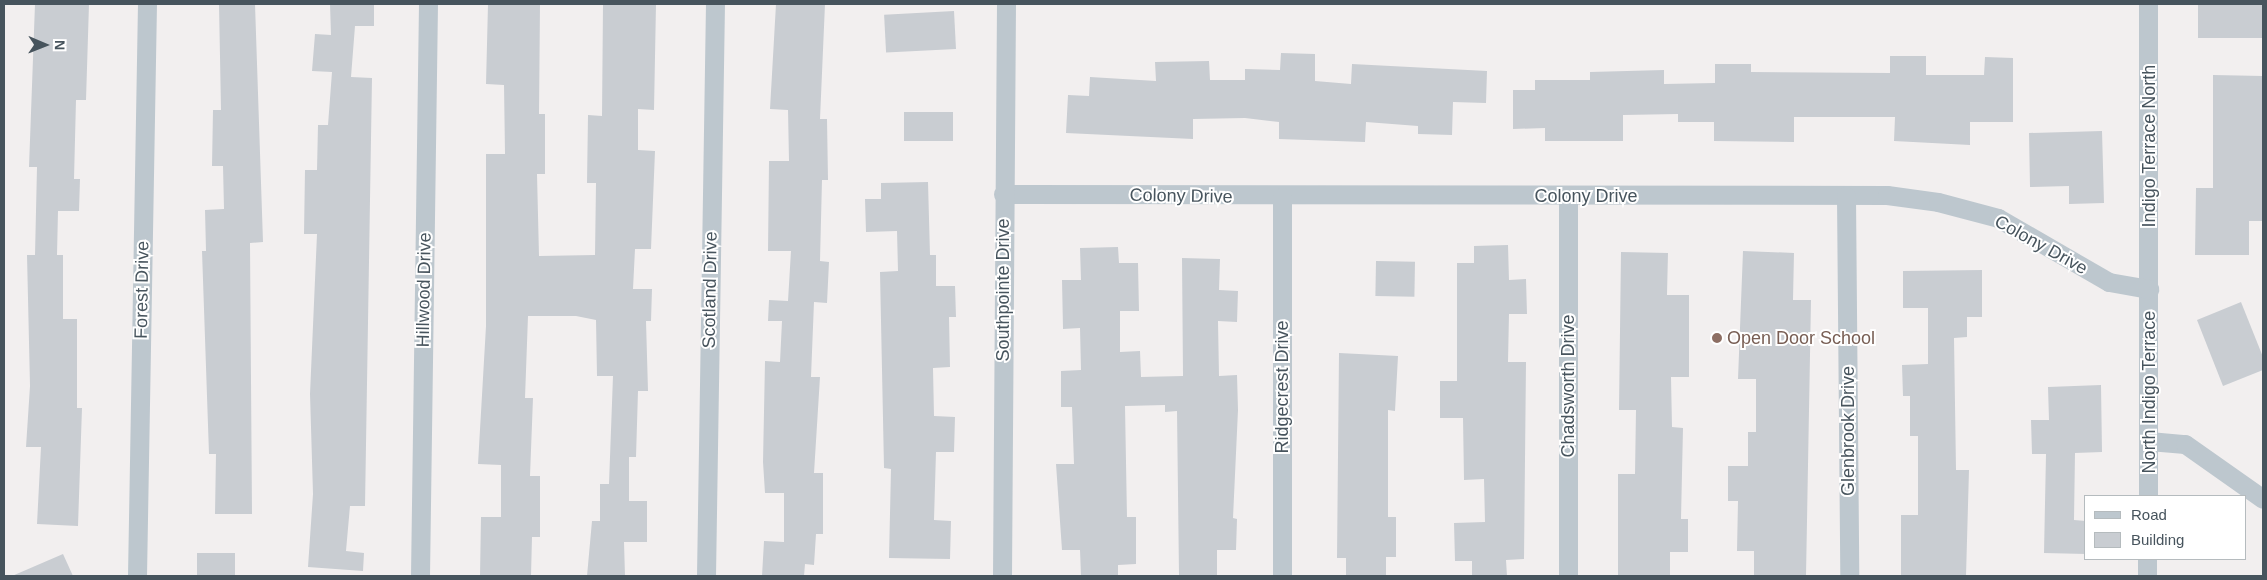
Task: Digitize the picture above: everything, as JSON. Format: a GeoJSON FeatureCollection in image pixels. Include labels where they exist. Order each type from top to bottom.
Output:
{"type":"FeatureCollection","features":[{"type":"Feature","properties":{"kind":"street","name":"Forest Drive"},"geometry":{"type":"LineString","coordinates":[[138,576],[147,4]]}},
{"type":"Feature","properties":{"kind":"street","name":"Hillwood Drive"},"geometry":{"type":"LineString","coordinates":[[420,576],[428,4]]}},
{"type":"Feature","properties":{"kind":"street","name":"Scotland Drive"},"geometry":{"type":"LineString","coordinates":[[706,576],[716,4]]}},
{"type":"Feature","properties":{"kind":"street","name":"Southpointe Drive"},"geometry":{"type":"LineString","coordinates":[[1002,576],[1003,194],[1006,4]]}},
{"type":"Feature","properties":{"kind":"street","name":"Indigo Terrace North"},"geometry":{"type":"LineString","coordinates":[[2148,4],[2149,289]]}},
{"type":"Feature","properties":{"kind":"street","name":"Colony Drive"},"geometry":{"type":"LineString","coordinates":[[1003,194],[1282,197],[1846,196],[1938,202],[1998,218],[2109,282],[2149,289]]}},
{"type":"Feature","properties":{"kind":"street","name":"Chadsworth Drive"},"geometry":{"type":"LineString","coordinates":[[1568,196],[1568,576]]}},
{"type":"Feature","properties":{"kind":"street","name":"Glenbrook Drive"},"geometry":{"type":"LineString","coordinates":[[1846,196],[1849,576]]}},
{"type":"Feature","properties":{"kind":"street","name":"Ridgecrest Drive"},"geometry":{"type":"LineString","coordinates":[[1282,197],[1282,576]]}},
{"type":"Feature","properties":{"kind":"street","name":"North Indigo Terrace"},"geometry":{"type":"LineString","coordinates":[[2148,495],[2149,289]]}},
{"type":"Feature","properties":{"kind":"street"},"geometry":{"type":"LineString","coordinates":[[2149,441],[2185,444],[2263,499]]}},
{"type":"Feature","properties":{"kind":"street"},"geometry":{"type":"LineString","coordinates":[[2147,560],[2147,576]]}},
{"type":"Feature","properties":{"kind":"building"},"geometry":{"type":"Polygon","coordinates":[[[35,4],[89,4],[86,100],[76,100],[74,179],[80,179],[79,211],[58,211],[57,255],[63,255],[63,319],[77,319],[77,408],[82,408],[78,526],[37,524],[41,447],[26,447],[30,386],[27,255],[35,255],[37,167],[29,167],[35,4]]]}},
{"type":"Feature","properties":{"kind":"building"},"geometry":{"type":"Polygon","coordinates":[[[219,4],[255,4],[263,242],[250,243],[252,514],[215,514],[216,454],[209,454],[202,251],[206,251],[205,210],[224,209],[223,166],[212,166],[213,110],[221,110],[219,4]]]}},
{"type":"Feature","properties":{"kind":"building"},"geometry":{"type":"Polygon","coordinates":[[[330,4],[374,4],[374,26],[355,26],[351,77],[372,78],[365,506],[350,506],[346,551],[364,553],[363,571],[308,567],[313,494],[310,394],[317,234],[304,234],[305,170],[317,170],[318,125],[328,125],[332,72],[312,71],[315,34],[331,35],[330,4]]]}},
{"type":"Feature","properties":{"kind":"building"},"geometry":{"type":"Polygon","coordinates":[[[488,4],[540,4],[539,114],[545,114],[545,174],[537,174],[539,256],[595,255],[596,183],[587,183],[588,115],[602,116],[603,4],[656,4],[654,110],[638,109],[638,150],[655,151],[651,249],[635,249],[633,289],[652,289],[651,321],[646,321],[648,391],[638,391],[636,457],[629,457],[629,501],[647,501],[647,542],[624,542],[625,576],[587,576],[592,521],[600,521],[600,484],[609,484],[613,376],[597,376],[596,320],[576,316],[528,316],[525,398],[533,398],[530,476],[540,476],[540,537],[532,537],[531,576],[480,576],[481,517],[501,517],[501,465],[478,464],[486,326],[486,154],[505,154],[504,85],[486,84],[488,4]]]}},
{"type":"Feature","properties":{"kind":"building"},"geometry":{"type":"Polygon","coordinates":[[[776,4],[825,4],[820,119],[827,119],[828,180],[822,180],[820,261],[829,262],[827,303],[814,302],[811,377],[820,377],[814,473],[823,473],[823,534],[816,534],[814,565],[805,564],[804,576],[762,576],[764,541],[784,542],[784,493],[765,493],[763,462],[765,361],[780,362],[782,321],[768,321],[769,300],[788,301],[791,251],[768,251],[769,161],[789,161],[788,110],[770,109],[776,4]]]}},
{"type":"Feature","properties":{"kind":"building"},"geometry":{"type":"Polygon","coordinates":[[[2198,4],[2263,4],[2263,38],[2198,38],[2198,4]]]}},
{"type":"Feature","properties":{"kind":"building"},"geometry":{"type":"Polygon","coordinates":[[[954,11],[956,49],[886,53],[884,15],[954,11]]]}},
{"type":"Feature","properties":{"kind":"building"},"geometry":{"type":"Polygon","coordinates":[[[1281,53],[1315,54],[1315,81],[1351,84],[1352,64],[1487,71],[1486,103],[1453,102],[1452,135],[1418,134],[1418,126],[1366,122],[1365,142],[1279,139],[1279,122],[1245,118],[1193,119],[1193,139],[1066,133],[1068,95],[1089,96],[1090,77],[1156,81],[1155,62],[1209,61],[1210,80],[1245,80],[1245,69],[1280,70],[1281,53]]]}},
{"type":"Feature","properties":{"kind":"building"},"geometry":{"type":"Polygon","coordinates":[[[1890,56],[1926,56],[1926,75],[1984,75],[1985,57],[2013,58],[2013,122],[1970,122],[1970,145],[1894,141],[1895,117],[1794,117],[1794,142],[1714,141],[1714,122],[1678,122],[1678,114],[1623,115],[1623,141],[1545,141],[1545,128],[1513,129],[1513,90],[1535,90],[1535,80],[1590,80],[1590,72],[1664,70],[1664,84],[1715,83],[1715,64],[1751,64],[1751,72],[1890,73],[1890,56]]]}},
{"type":"Feature","properties":{"kind":"building"},"geometry":{"type":"Polygon","coordinates":[[[2213,75],[2263,76],[2263,221],[2249,221],[2249,255],[2195,255],[2196,188],[2213,188],[2213,75]]]}},
{"type":"Feature","properties":{"kind":"building"},"geometry":{"type":"Polygon","coordinates":[[[904,112],[953,112],[953,141],[904,141],[904,112]]]}},
{"type":"Feature","properties":{"kind":"building"},"geometry":{"type":"Polygon","coordinates":[[[2102,131],[2104,203],[2069,204],[2069,186],[2030,187],[2029,133],[2102,131]]]}},
{"type":"Feature","properties":{"kind":"building"},"geometry":{"type":"Polygon","coordinates":[[[928,182],[930,255],[936,255],[936,286],[955,286],[956,317],[949,317],[950,367],[933,368],[934,416],[955,417],[954,452],[936,452],[934,520],[951,521],[950,559],[889,558],[891,469],[884,468],[880,272],[898,271],[897,231],[866,232],[865,199],[881,199],[881,183],[928,182]]]}},
{"type":"Feature","properties":{"kind":"building"},"geometry":{"type":"Polygon","coordinates":[[[1508,245],[1509,280],[1526,279],[1527,314],[1509,314],[1508,362],[1526,362],[1524,559],[1506,560],[1507,576],[1472,576],[1472,561],[1455,561],[1454,523],[1485,522],[1484,479],[1464,480],[1463,418],[1440,418],[1440,381],[1457,381],[1457,263],[1474,263],[1474,246],[1508,245]]]}},
{"type":"Feature","properties":{"kind":"building"},"geometry":{"type":"Polygon","coordinates":[[[1118,247],[1119,263],[1138,263],[1139,311],[1120,311],[1120,352],[1140,351],[1141,377],[1183,376],[1182,258],[1220,259],[1219,290],[1238,291],[1237,322],[1218,321],[1219,376],[1237,375],[1238,410],[1233,518],[1237,519],[1236,550],[1217,550],[1217,576],[1179,576],[1177,411],[1165,412],[1165,405],[1125,406],[1127,517],[1136,517],[1136,564],[1118,565],[1118,576],[1081,576],[1080,550],[1062,550],[1056,464],[1074,464],[1072,407],[1061,407],[1061,371],[1081,370],[1080,328],[1063,329],[1062,280],[1081,280],[1080,248],[1118,247]]]}},
{"type":"Feature","properties":{"kind":"building"},"geometry":{"type":"Polygon","coordinates":[[[1743,251],[1794,253],[1793,300],[1811,300],[1806,576],[1754,576],[1754,551],[1737,551],[1738,501],[1728,501],[1728,466],[1748,466],[1748,432],[1756,432],[1756,379],[1738,379],[1743,251]]]}},
{"type":"Feature","properties":{"kind":"building"},"geometry":{"type":"Polygon","coordinates":[[[1621,252],[1668,253],[1667,295],[1689,295],[1689,377],[1671,377],[1672,427],[1683,428],[1681,519],[1688,519],[1688,552],[1670,552],[1670,576],[1618,576],[1618,474],[1635,474],[1636,410],[1619,410],[1621,252]]]}},
{"type":"Feature","properties":{"kind":"building"},"geometry":{"type":"Polygon","coordinates":[[[1376,261],[1415,262],[1414,297],[1375,296],[1376,261]]]}},
{"type":"Feature","properties":{"kind":"building"},"geometry":{"type":"Polygon","coordinates":[[[1982,270],[1982,317],[1967,317],[1967,337],[1954,338],[1956,470],[1969,470],[1966,576],[1901,576],[1901,515],[1918,515],[1918,436],[1910,436],[1910,396],[1903,396],[1902,365],[1928,364],[1928,308],[1903,308],[1903,271],[1982,270]]]}},
{"type":"Feature","properties":{"kind":"building"},"geometry":{"type":"Polygon","coordinates":[[[2241,302],[2263,357],[2263,370],[2223,386],[2197,320],[2241,302]]]}},
{"type":"Feature","properties":{"kind":"building"},"geometry":{"type":"Polygon","coordinates":[[[1339,353],[1398,356],[1395,411],[1388,410],[1388,517],[1396,517],[1396,557],[1386,557],[1386,576],[1346,576],[1346,558],[1337,558],[1339,353]]]}},
{"type":"Feature","properties":{"kind":"building"},"geometry":{"type":"Polygon","coordinates":[[[2101,385],[2102,452],[2075,453],[2074,520],[2084,521],[2084,554],[2044,553],[2046,454],[2032,454],[2031,420],[2049,420],[2048,387],[2101,385]]]}},
{"type":"Feature","properties":{"kind":"building"},"geometry":{"type":"Polygon","coordinates":[[[197,553],[235,553],[235,576],[197,576],[197,553]]]}},
{"type":"Feature","properties":{"kind":"building"},"geometry":{"type":"Polygon","coordinates":[[[63,554],[73,576],[12,576],[63,554]]]}},
{"type":"Feature","properties":{"kind":"place","name":"Open Door School"},"geometry":{"type":"Point","coordinates":[1717,338]}}]}
